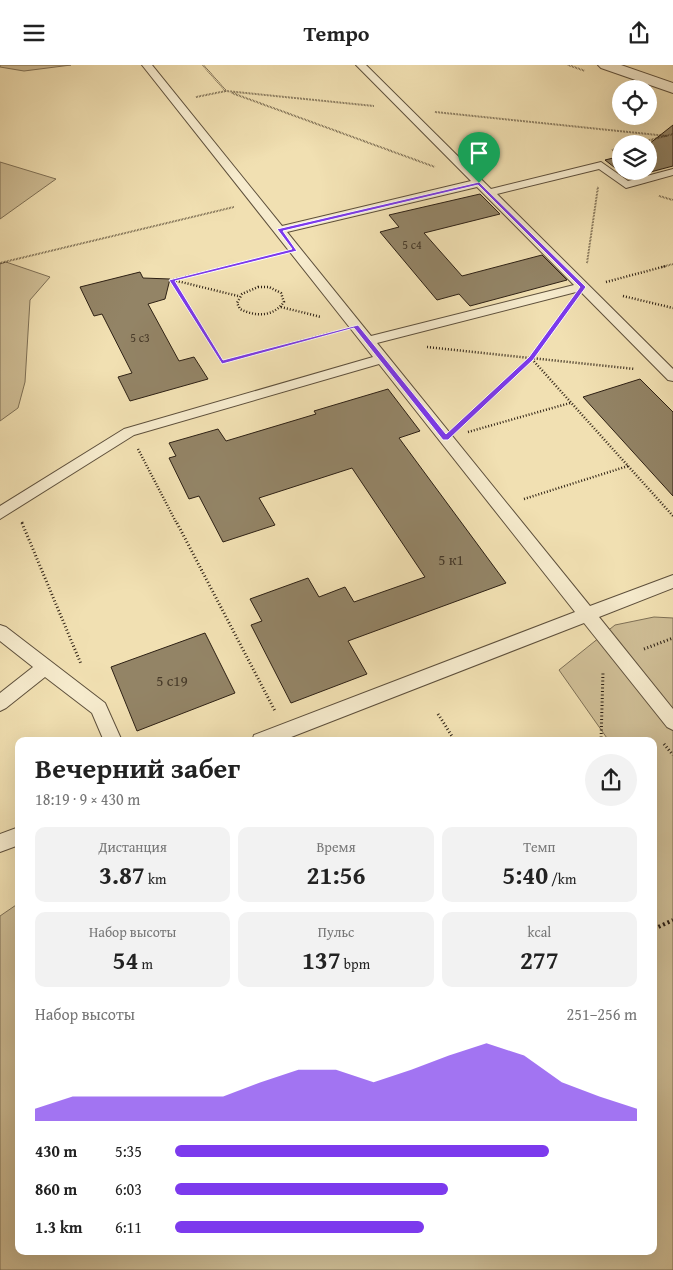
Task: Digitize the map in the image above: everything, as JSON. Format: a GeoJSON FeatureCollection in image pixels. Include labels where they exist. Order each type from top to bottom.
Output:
{"type":"FeatureCollection","features":[{"type":"Feature","properties":{"kind":"street"},"geometry":{"type":"LineString","coordinates":[[606,65],[673,88]]}},
{"type":"Feature","properties":{"kind":"lane"},"geometry":{"type":"LineString","coordinates":[[147,65],[673,722]]}},
{"type":"Feature","properties":{"kind":"lane"},"geometry":{"type":"LineString","coordinates":[[361,65],[670,375]]}},
{"type":"Feature","properties":{"kind":"lane"},"geometry":{"type":"LineString","coordinates":[[489,193],[601,165],[626,185],[673,172]]}},
{"type":"Feature","properties":{"kind":"lane"},"geometry":{"type":"LineString","coordinates":[[279,230],[479,183]]}},
{"type":"Feature","properties":{"kind":"lane"},"geometry":{"type":"LineString","coordinates":[[368,341],[583,287]]}},
{"type":"Feature","properties":{"kind":"lane"},"geometry":{"type":"LineString","coordinates":[[0,513],[129,432],[383,359]]}},
{"type":"Feature","properties":{"kind":"lane"},"geometry":{"type":"LineString","coordinates":[[289,736],[673,581]]}},
{"type":"Feature","properties":{"kind":"lane"},"geometry":{"type":"LineString","coordinates":[[0,633],[99,708],[111,737]]}},
{"type":"Feature","properties":{"kind":"lane"},"geometry":{"type":"LineString","coordinates":[[0,703],[45,667]]}},
{"type":"Feature","properties":{"kind":"lane"},"geometry":{"type":"LineString","coordinates":[[0,843],[15,837]]}},
{"type":"Feature","properties":{"kind":"path"},"geometry":{"type":"LineString","coordinates":[[203,65],[226,91],[442,170]]}},
{"type":"Feature","properties":{"kind":"path"},"geometry":{"type":"LineString","coordinates":[[657,138],[673,134]]}},
{"type":"Feature","properties":{"kind":"path"},"geometry":{"type":"LineString","coordinates":[[446,438],[531,359],[583,287],[601,165]]}},
{"type":"Feature","properties":{"kind":"path"},"geometry":{"type":"LineString","coordinates":[[0,263],[256,201]]}},
{"type":"Feature","properties":{"kind":"path"},"geometry":{"type":"LineString","coordinates":[[172,280],[295,250]]}},
{"type":"Feature","properties":{"kind":"path"},"geometry":{"type":"LineString","coordinates":[[583,287],[673,264]]}},
{"type":"Feature","properties":{"kind":"path"},"geometry":{"type":"LineString","coordinates":[[172,280],[238,296],[250,288],[269,287],[281,293],[284,302],[276,311],[254,314],[240,309],[237,303],[238,296]]}},
{"type":"Feature","properties":{"kind":"path"},"geometry":{"type":"LineString","coordinates":[[172,280],[222,362],[356,326]]}},
{"type":"Feature","properties":{"kind":"path"},"geometry":{"type":"LineString","coordinates":[[583,287],[673,308]]}},
{"type":"Feature","properties":{"kind":"path"},"geometry":{"type":"LineString","coordinates":[[426,347],[670,375]]}},
{"type":"Feature","properties":{"kind":"path"},"geometry":{"type":"LineString","coordinates":[[531,359],[673,516]]}},
{"type":"Feature","properties":{"kind":"path"},"geometry":{"type":"LineString","coordinates":[[446,438],[571,403]]}},
{"type":"Feature","properties":{"kind":"path"},"geometry":{"type":"LineString","coordinates":[[129,432],[289,736]]}},
{"type":"Feature","properties":{"kind":"path"},"geometry":{"type":"LineString","coordinates":[[500,507],[628,466]]}},
{"type":"Feature","properties":{"kind":"path"},"geometry":{"type":"LineString","coordinates":[[15,504],[99,708]]}},
{"type":"Feature","properties":{"kind":"path"},"geometry":{"type":"LineString","coordinates":[[438,715],[452,737]]}},
{"type":"Feature","properties":{"kind":"path"},"geometry":{"type":"LineString","coordinates":[[657,928],[673,920]]}},
{"type":"Feature","properties":{"kind":"shaded area"},"geometry":{"type":"Polygon","coordinates":[[[0,65],[71,65],[24,71],[0,67],[0,65]]]}},
{"type":"Feature","properties":{"kind":"shaded area"},"geometry":{"type":"Polygon","coordinates":[[[0,162],[56,179],[0,219],[0,162]]]}},
{"type":"Feature","properties":{"kind":"shaded area"},"geometry":{"type":"Polygon","coordinates":[[[6,262],[50,277],[30,300],[25,382],[18,408],[0,421],[0,264],[6,262]]]}},
{"type":"Feature","properties":{"kind":"shaded area"},"geometry":{"type":"Polygon","coordinates":[[[654,617],[673,618],[673,1270],[0,1270],[0,916],[15,906],[15,1255],[657,1255],[657,737],[606,737],[559,670],[615,625],[654,617]]]}},
{"type":"Feature","properties":{"kind":"building"},"geometry":{"type":"Polygon","coordinates":[[[673,125],[673,166],[657,170],[657,138],[673,125]]]}},
{"type":"Feature","properties":{"kind":"building"},"geometry":{"type":"Polygon","coordinates":[[[612,158],[612,165],[605,160],[612,158]]]}},
{"type":"Feature","properties":{"kind":"building"},"geometry":{"type":"Polygon","coordinates":[[[480,194],[500,214],[424,233],[462,276],[542,255],[567,280],[470,306],[459,294],[437,300],[380,232],[399,227],[389,215],[480,194]]]}},
{"type":"Feature","properties":{"kind":"building"},"geometry":{"type":"Polygon","coordinates":[[[140,272],[143,278],[170,279],[165,299],[148,304],[179,361],[194,357],[208,379],[130,401],[118,377],[132,373],[102,314],[94,316],[80,287],[140,272]]]}},
{"type":"Feature","properties":{"kind":"building"},"geometry":{"type":"Polygon","coordinates":[[[640,379],[673,412],[673,496],[583,397],[640,379]]]}},
{"type":"Feature","properties":{"kind":"building"},"geometry":{"type":"Polygon","coordinates":[[[388,389],[420,431],[399,438],[506,583],[348,641],[367,674],[291,703],[251,625],[262,621],[250,599],[308,578],[319,597],[345,587],[354,602],[425,577],[352,468],[259,498],[275,525],[223,542],[199,496],[189,499],[169,458],[176,456],[169,443],[218,429],[226,441],[316,414],[314,411],[388,389]]]}},
{"type":"Feature","properties":{"kind":"building"},"geometry":{"type":"Polygon","coordinates":[[[205,633],[235,693],[137,731],[111,667],[205,633]]]}},
{"type":"Feature","properties":{"kind":"route"},"geometry":{"type":"LineString","coordinates":[[479,183],[583,287],[531,359],[446,438],[356,326],[222,362],[172,280],[295,250],[279,230],[479,183]]}}]}
